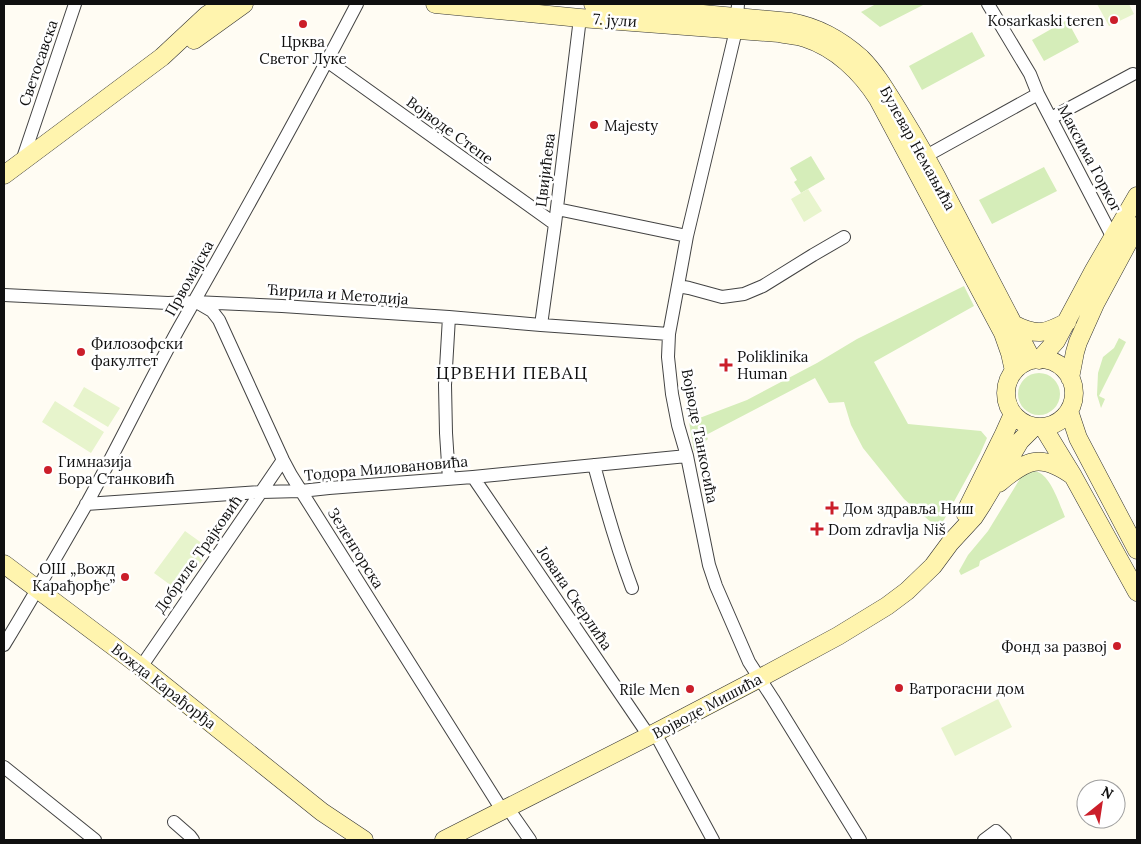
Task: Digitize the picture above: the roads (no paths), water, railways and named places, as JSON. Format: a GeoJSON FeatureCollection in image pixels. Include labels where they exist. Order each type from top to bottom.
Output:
{"type":"FeatureCollection","features":[{"type":"Feature","properties":{"kind":"street","name":"Светосавска"},"geometry":{"type":"LineString","coordinates":[[22,161],[75,4]]}},
{"type":"Feature","properties":{"kind":"street"},"geometry":{"type":"LineString","coordinates":[[4,175],[162,57],[209,10],[224,4]]}},
{"type":"Feature","properties":{"kind":"street"},"geometry":{"type":"LineString","coordinates":[[162,57],[198,38],[244,4]]}},
{"type":"Feature","properties":{"kind":"street","name":"Првомајска"},"geometry":{"type":"LineString","coordinates":[[4,645],[86,504],[179,329],[357,4]]}},
{"type":"Feature","properties":{"kind":"street","name":"7. јули"},"geometry":{"type":"LineString","coordinates":[[434,4],[580,18],[737,17]]}},
{"type":"Feature","properties":{"kind":"street","name":"7. јули"},"geometry":{"type":"LineString","coordinates":[[593,4],[737,17]]}},
{"type":"Feature","properties":{"kind":"street","name":"Максима Горког"},"geometry":{"type":"LineString","coordinates":[[988,4],[1030,74],[1038,94],[1114,238]]}},
{"type":"Feature","properties":{"kind":"street","name":"Булевар Немањића"},"geometry":{"type":"LineString","coordinates":[[737,17],[802,24],[821,31],[842,43],[861,59],[882,82],[926,156],[1013,324],[1036,360]]}},
{"type":"Feature","properties":{"kind":"street","name":"Булевар Немањића"},"geometry":{"type":"LineString","coordinates":[[737,17],[779,33],[805,38],[818,44],[838,55],[869,86],[878,99],[1003,333],[1014,371]]}},
{"type":"Feature","properties":{"kind":"street","name":"Војводе Танкосића"},"geometry":{"type":"LineString","coordinates":[[737,17],[687,236],[669,334],[668,357],[672,394],[713,579],[749,662],[860,840]]}},
{"type":"Feature","properties":{"kind":"street","name":"Цвијићева"},"geometry":{"type":"LineString","coordinates":[[541,326],[580,18]]}},
{"type":"Feature","properties":{"kind":"street","name":"Војводе Степе"},"geometry":{"type":"LineString","coordinates":[[327,61],[555,224]]}},
{"type":"Feature","properties":{"kind":"street"},"geometry":{"type":"LineString","coordinates":[[1051,118],[1133,74]]}},
{"type":"Feature","properties":{"kind":"street","name":"Максима Горког"},"geometry":{"type":"LineString","coordinates":[[926,156],[1038,94]]}},
{"type":"Feature","properties":{"kind":"street"},"geometry":{"type":"LineString","coordinates":[[1036,360],[1052,346],[1067,322],[1137,196]]}},
{"type":"Feature","properties":{"kind":"street"},"geometry":{"type":"LineString","coordinates":[[557,209],[687,236]]}},
{"type":"Feature","properties":{"kind":"street"},"geometry":{"type":"LineString","coordinates":[[1070,378],[1078,342],[1095,304],[1137,226]]}},
{"type":"Feature","properties":{"kind":"street"},"geometry":{"type":"LineString","coordinates":[[678,286],[722,297],[744,294],[763,286],[844,237]]}},
{"type":"Feature","properties":{"kind":"street","name":"Ћирила и Методија"},"geometry":{"type":"LineString","coordinates":[[4,295],[168,303],[194,302],[282,306],[669,334]]}},
{"type":"Feature","properties":{"kind":"street","name":"Зеленгорска"},"geometry":{"type":"LineString","coordinates":[[194,302],[209,308],[216,315],[283,460],[301,491],[505,809],[530,840]]}},
{"type":"Feature","properties":{"kind":"street"},"geometry":{"type":"LineString","coordinates":[[449,317],[445,385],[449,479]]}},
{"type":"Feature","properties":{"kind":"street"},"geometry":{"type":"LineString","coordinates":[[1013,324],[1033,332],[1042,332],[1054,329],[1067,322]]}},
{"type":"Feature","properties":{"kind":"street"},"geometry":{"type":"LineString","coordinates":[[1036,360],[1055,363],[1070,378],[1073,387],[1074,397],[1069,411],[1053,425],[1038,427],[1022,422],[1009,408],[1006,396],[1008,383],[1014,371],[1022,364],[1036,360]]}},
{"type":"Feature","properties":{"kind":"street"},"geometry":{"type":"LineString","coordinates":[[1069,411],[1078,438],[1137,550]]}},
{"type":"Feature","properties":{"kind":"street","name":"Војводе Мишића"},"geometry":{"type":"LineString","coordinates":[[950,542],[1013,414]]}},
{"type":"Feature","properties":{"kind":"street"},"geometry":{"type":"LineString","coordinates":[[1038,427],[1073,476],[1137,592]]}},
{"type":"Feature","properties":{"kind":"street","name":"Војводе Мишића"},"geometry":{"type":"LineString","coordinates":[[444,840],[760,678],[838,636],[887,606],[907,591],[933,566],[950,542],[974,517],[1020,441],[1038,427]]}},
{"type":"Feature","properties":{"kind":"street","name":"Тодора Миловановића"},"geometry":{"type":"LineString","coordinates":[[86,504],[473,478],[687,456]]}},
{"type":"Feature","properties":{"kind":"street","name":"Добриле Трајковић"},"geometry":{"type":"LineString","coordinates":[[141,667],[283,460]]}},
{"type":"Feature","properties":{"kind":"street"},"geometry":{"type":"LineString","coordinates":[[991,490],[1015,469],[1030,463],[1042,462],[1057,466],[1073,476]]}},
{"type":"Feature","properties":{"kind":"street"},"geometry":{"type":"LineString","coordinates":[[594,465],[632,588]]}},
{"type":"Feature","properties":{"kind":"street","name":"Јована Скерлића"},"geometry":{"type":"LineString","coordinates":[[473,478],[652,735],[713,840]]}},
{"type":"Feature","properties":{"kind":"street","name":"Вожда Карађорђа"},"geometry":{"type":"LineString","coordinates":[[4,564],[141,667],[322,812],[364,840]]}},
{"type":"Feature","properties":{"kind":"street"},"geometry":{"type":"LineString","coordinates":[[4,767],[95,840]]}},
{"type":"Feature","properties":{"kind":"street","name":"Вожда Карађорђа"},"geometry":{"type":"LineString","coordinates":[[322,812],[350,840]]}},
{"type":"Feature","properties":{"kind":"street"},"geometry":{"type":"LineString","coordinates":[[174,822],[193,840]]}},
{"type":"Feature","properties":{"kind":"street"},"geometry":{"type":"LineString","coordinates":[[984,840],[996,831],[1006,840]]}},
{"type":"Feature","properties":{"kind":"place","name":"Kosarkaski teren"},"geometry":{"type":"Point","coordinates":[1114,20]}},
{"type":"Feature","properties":{"kind":"place","name":"Црква Светог Луке"},"geometry":{"type":"Point","coordinates":[303,24]}},
{"type":"Feature","properties":{"kind":"place","name":"Majesty"},"geometry":{"type":"Point","coordinates":[594,125]}},
{"type":"Feature","properties":{"kind":"place","name":"Филозофски факултет"},"geometry":{"type":"Point","coordinates":[81,352]}},
{"type":"Feature","properties":{"kind":"place","name":"Poliklinika Human"},"geometry":{"type":"Point","coordinates":[726,365]}},
{"type":"Feature","properties":{"kind":"place","name":"Гимназија Бора Станковић"},"geometry":{"type":"Point","coordinates":[48,470]}},
{"type":"Feature","properties":{"kind":"place","name":"Дом здравља Ниш"},"geometry":{"type":"Point","coordinates":[832,508]}},
{"type":"Feature","properties":{"kind":"place","name":"Dom zdravlja Niš"},"geometry":{"type":"Point","coordinates":[817,529]}},
{"type":"Feature","properties":{"kind":"place","name":"ОШ „Вожд Карађорђе”"},"geometry":{"type":"Point","coordinates":[125,577]}},
{"type":"Feature","properties":{"kind":"place","name":"Фонд за развој"},"geometry":{"type":"Point","coordinates":[1117,646]}},
{"type":"Feature","properties":{"kind":"place","name":"Ватрогасни дом"},"geometry":{"type":"Point","coordinates":[899,688]}},
{"type":"Feature","properties":{"kind":"place","name":"Rile Men"},"geometry":{"type":"Point","coordinates":[690,689]}},
{"type":"Feature","properties":{"kind":"district","name":"ЦРВЕНИ ПЕВАЦ"},"geometry":{"type":"Point","coordinates":[512,372]}}]}
